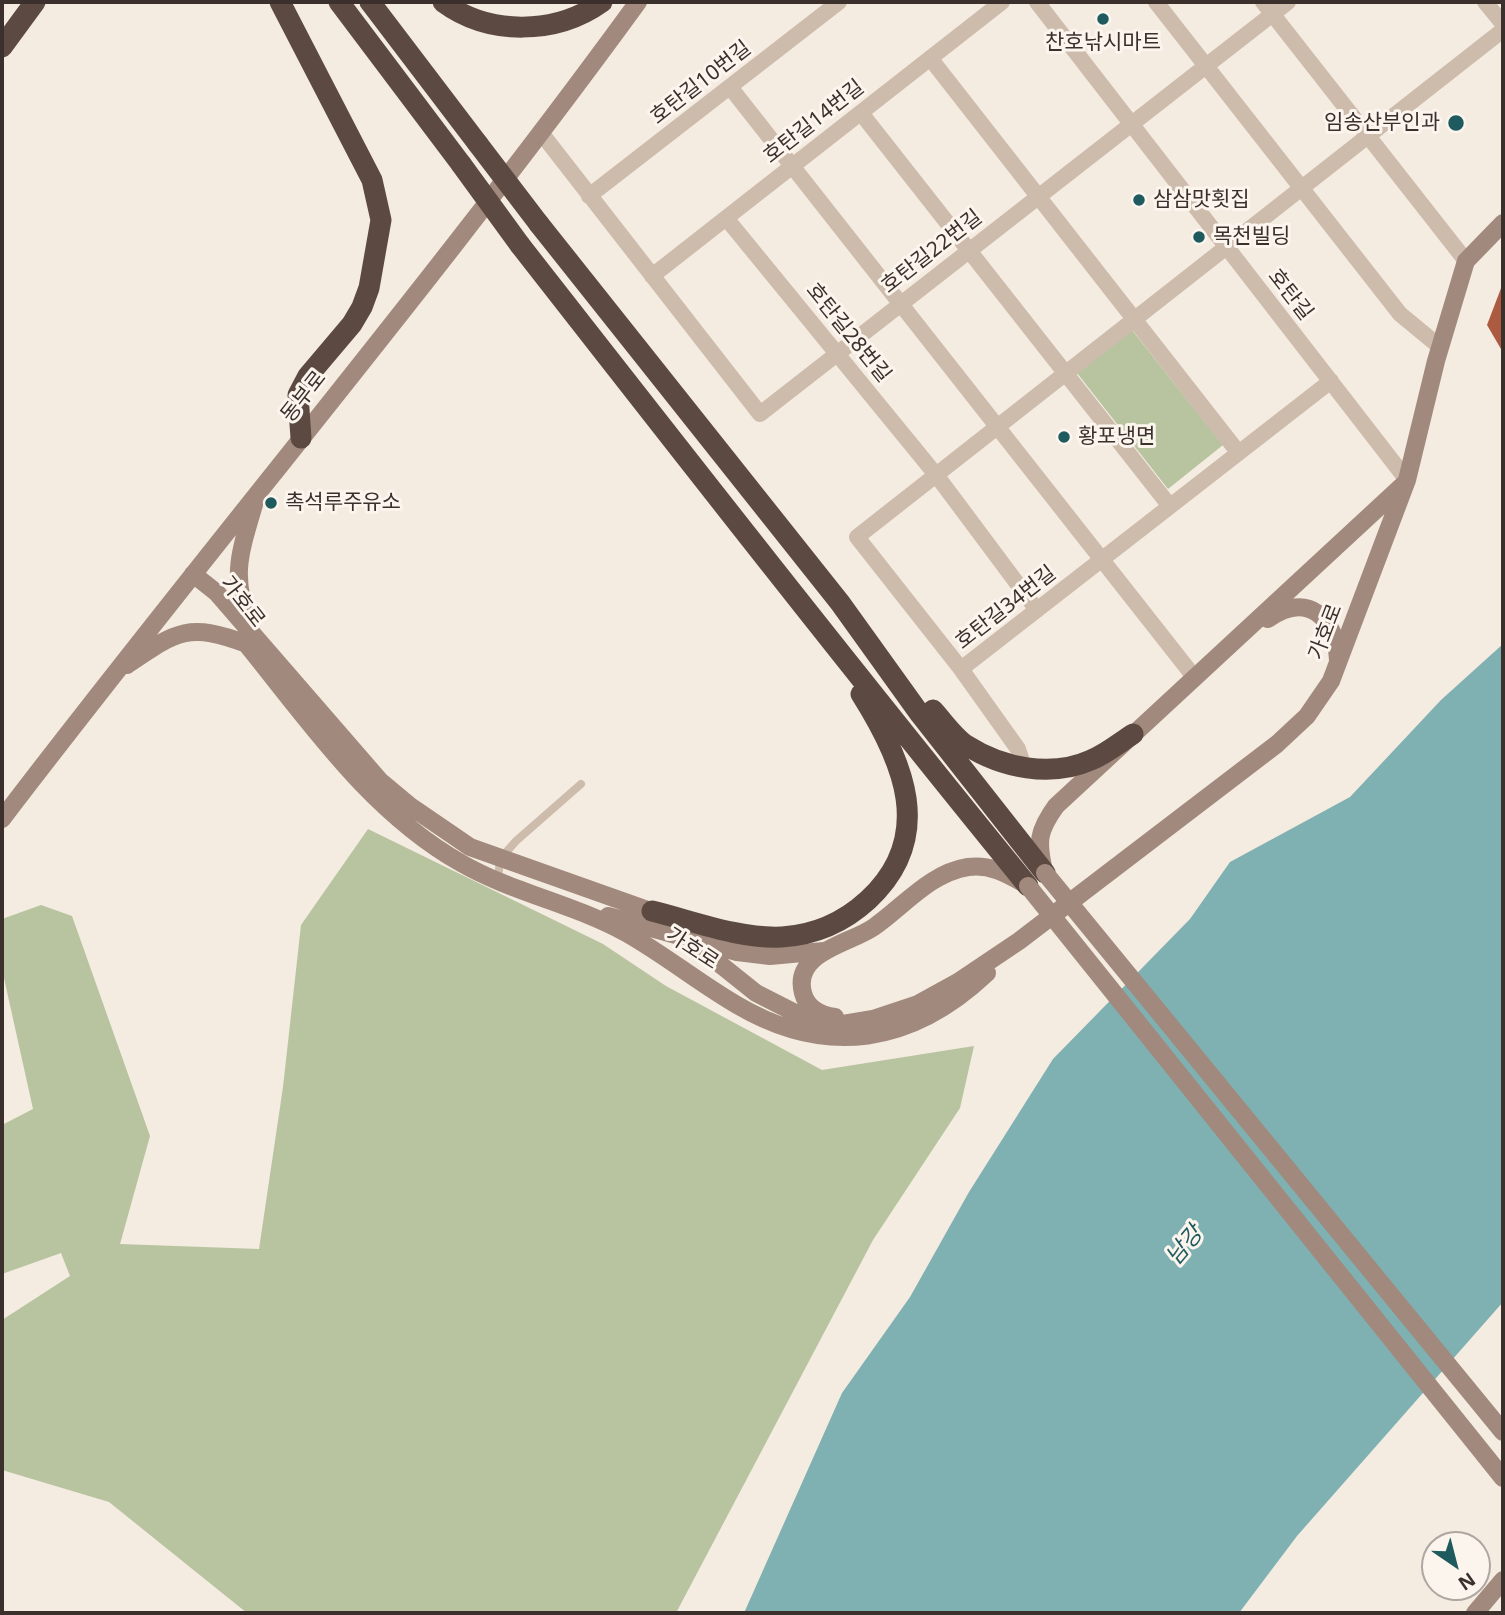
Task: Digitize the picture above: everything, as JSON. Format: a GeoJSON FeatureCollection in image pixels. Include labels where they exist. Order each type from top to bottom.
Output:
{"type":"FeatureCollection","features":[{"type":"Feature","properties":{"kind":"highway"},"geometry":{"type":"LineString","coordinates":[[2,47],[35,2]]}},
{"type":"Feature","properties":{"kind":"highway"},"geometry":{"type":"LineString","coordinates":[[280,2],[372,180],[381,220],[369,288],[362,307],[352,324],[308,376],[298,394],[301,438]]}},
{"type":"Feature","properties":{"kind":"highway"},"geometry":{"type":"LineString","coordinates":[[339,2],[520,245],[818,628],[1036,880]]}},
{"type":"Feature","properties":{"kind":"highway"},"geometry":{"type":"LineString","coordinates":[[370,2],[539,225],[841,604],[1036,880]]}},
{"type":"Feature","properties":{"kind":"highway"},"geometry":{"type":"LineString","coordinates":[[443,2],[477,21],[516,27],[556,23],[580,15],[602,2]]}},
{"type":"Feature","properties":{"kind":"highway"},"geometry":{"type":"LineString","coordinates":[[841,604],[964,744],[997,760],[1024,767],[1065,769],[1092,760],[1133,734]]}},
{"type":"Feature","properties":{"kind":"highway"},"geometry":{"type":"LineString","coordinates":[[652,911],[749,935],[782,937],[818,931],[855,912],[885,884],[902,856],[909,827],[905,790],[896,758],[881,726],[818,628]]}},
{"type":"Feature","properties":{"kind":"street","name":"동부로"},"geometry":{"type":"LineString","coordinates":[[2,819],[110,677],[542,134],[638,2]]}},
{"type":"Feature","properties":{"kind":"street","name":"호탄길10번길"},"geometry":{"type":"LineString","coordinates":[[589,196],[839,2]]}},
{"type":"Feature","properties":{"kind":"street","name":"호탄길14번길"},"geometry":{"type":"LineString","coordinates":[[652,276],[1002,2]]}},
{"type":"Feature","properties":{"kind":"street","name":"호탄길"},"geometry":{"type":"LineString","coordinates":[[1037,2],[1407,481]]}},
{"type":"Feature","properties":{"kind":"street"},"geometry":{"type":"LineString","coordinates":[[1156,2],[1400,314],[1440,347]]}},
{"type":"Feature","properties":{"kind":"street","name":"호탄길22번길"},"geometry":{"type":"LineString","coordinates":[[652,276],[760,414],[1206,65],[1268,8],[1288,2]]}},
{"type":"Feature","properties":{"kind":"street"},"geometry":{"type":"LineString","coordinates":[[1485,2],[1503,24]]}},
{"type":"Feature","properties":{"kind":"street"},"geometry":{"type":"LineString","coordinates":[[1268,8],[1466,261]]}},
{"type":"Feature","properties":{"kind":"street"},"geometry":{"type":"LineString","coordinates":[[961,670],[857,537],[1503,30]]}},
{"type":"Feature","properties":{"kind":"street"},"geometry":{"type":"LineString","coordinates":[[930,58],[1238,452]]}},
{"type":"Feature","properties":{"kind":"street"},"geometry":{"type":"LineString","coordinates":[[730,87],[1195,678]]}},
{"type":"Feature","properties":{"kind":"street"},"geometry":{"type":"LineString","coordinates":[[861,113],[1169,505]]}},
{"type":"Feature","properties":{"kind":"street"},"geometry":{"type":"LineString","coordinates":[[542,134],[652,276]]}},
{"type":"Feature","properties":{"kind":"street","name":"호탄길28번길"},"geometry":{"type":"LineString","coordinates":[[726,218],[937,476],[1037,610]]}},
{"type":"Feature","properties":{"kind":"street","name":"가호로"},"geometry":{"type":"LineString","coordinates":[[249,639],[380,781],[470,847],[652,911],[756,993],[788,1012],[813,1022],[837,1025],[873,1019],[918,1004],[1019,942],[1277,744],[1307,716],[1338,667],[1407,481],[1440,347],[1466,261],[1503,223]]}},
{"type":"Feature","properties":{"kind":"street","name":"호탄길34번길"},"geometry":{"type":"LineString","coordinates":[[1024,767],[1018,749],[961,670],[1331,381]]}},
{"type":"Feature","properties":{"kind":"street"},"geometry":{"type":"LineString","coordinates":[[1407,481],[1056,806],[1042,826],[1036,880],[1503,1478]]}},
{"type":"Feature","properties":{"kind":"street"},"geometry":{"type":"LineString","coordinates":[[110,677],[169,636],[195,631],[249,639],[236,572],[257,493]]}},
{"type":"Feature","properties":{"kind":"street","name":"가호로"},"geometry":{"type":"LineString","coordinates":[[193,574],[217,593],[355,779],[388,811],[459,862],[625,933],[738,1006],[768,1021],[807,1035],[841,1039],[876,1035],[922,1021],[971,988],[1019,942]]}},
{"type":"Feature","properties":{"kind":"street"},"geometry":{"type":"LineString","coordinates":[[1222,652],[1279,611],[1296,607],[1313,609],[1329,622],[1337,640],[1338,667]]}},
{"type":"Feature","properties":{"kind":"street"},"geometry":{"type":"LineString","coordinates":[[873,1019],[824,1016],[810,1007],[803,996],[801,979],[809,963],[826,951],[871,929],[942,875],[968,867],[986,867],[1036,880],[1503,1432]]}},
{"type":"Feature","properties":{"kind":"street"},"geometry":{"type":"LineString","coordinates":[[548,900],[737,952],[771,956],[826,951]]}},
{"type":"Feature","properties":{"kind":"street"},"geometry":{"type":"LineString","coordinates":[[1475,1613],[1503,1580]]}},
{"type":"Feature","properties":{"kind":"lane"},"geometry":{"type":"LineString","coordinates":[[498,880],[500,859],[516,841],[581,783]]}},
{"type":"Feature","properties":{"kind":"green space"},"geometry":{"type":"Polygon","coordinates":[[[1132,330],[1223,445],[1168,489],[1077,373],[1132,330]]]}},
{"type":"Feature","properties":{"kind":"green space"},"geometry":{"type":"Polygon","coordinates":[[[368,829],[603,944],[666,986],[822,1070],[974,1046],[960,1108],[873,1240],[676,1613],[247,1613],[109,1502],[2,1470],[2,1320],[70,1276],[61,1253],[2,1274],[2,1125],[33,1109],[2,969],[2,919],[41,905],[72,916],[150,1136],[120,1244],[259,1249],[283,1087],[301,925],[368,829]]]}},
{"type":"Feature","properties":{"kind":"water","name":"남강"},"geometry":{"type":"Polygon","coordinates":[[[1503,644],[1503,1302],[1297,1536],[1239,1613],[744,1613],[842,1393],[910,1297],[969,1192],[1053,1059],[1190,919],[1230,862],[1350,797],[1441,700],[1503,644]]]}},
{"type":"Feature","properties":{"kind":"place","name":"찬호낚시마트"},"geometry":{"type":"Point","coordinates":[1103,19]}},
{"type":"Feature","properties":{"kind":"place","name":"임송산부인과"},"geometry":{"type":"Point","coordinates":[1456,123]}},
{"type":"Feature","properties":{"kind":"place","name":"삼삼맛횟집"},"geometry":{"type":"Point","coordinates":[1139,200]}},
{"type":"Feature","properties":{"kind":"place","name":"목천빌딩"},"geometry":{"type":"Point","coordinates":[1199,237]}},
{"type":"Feature","properties":{"kind":"place","name":"황포냉면"},"geometry":{"type":"Point","coordinates":[1064,437]}},
{"type":"Feature","properties":{"kind":"place","name":"촉석루주유소"},"geometry":{"type":"Point","coordinates":[271,503]}}]}
